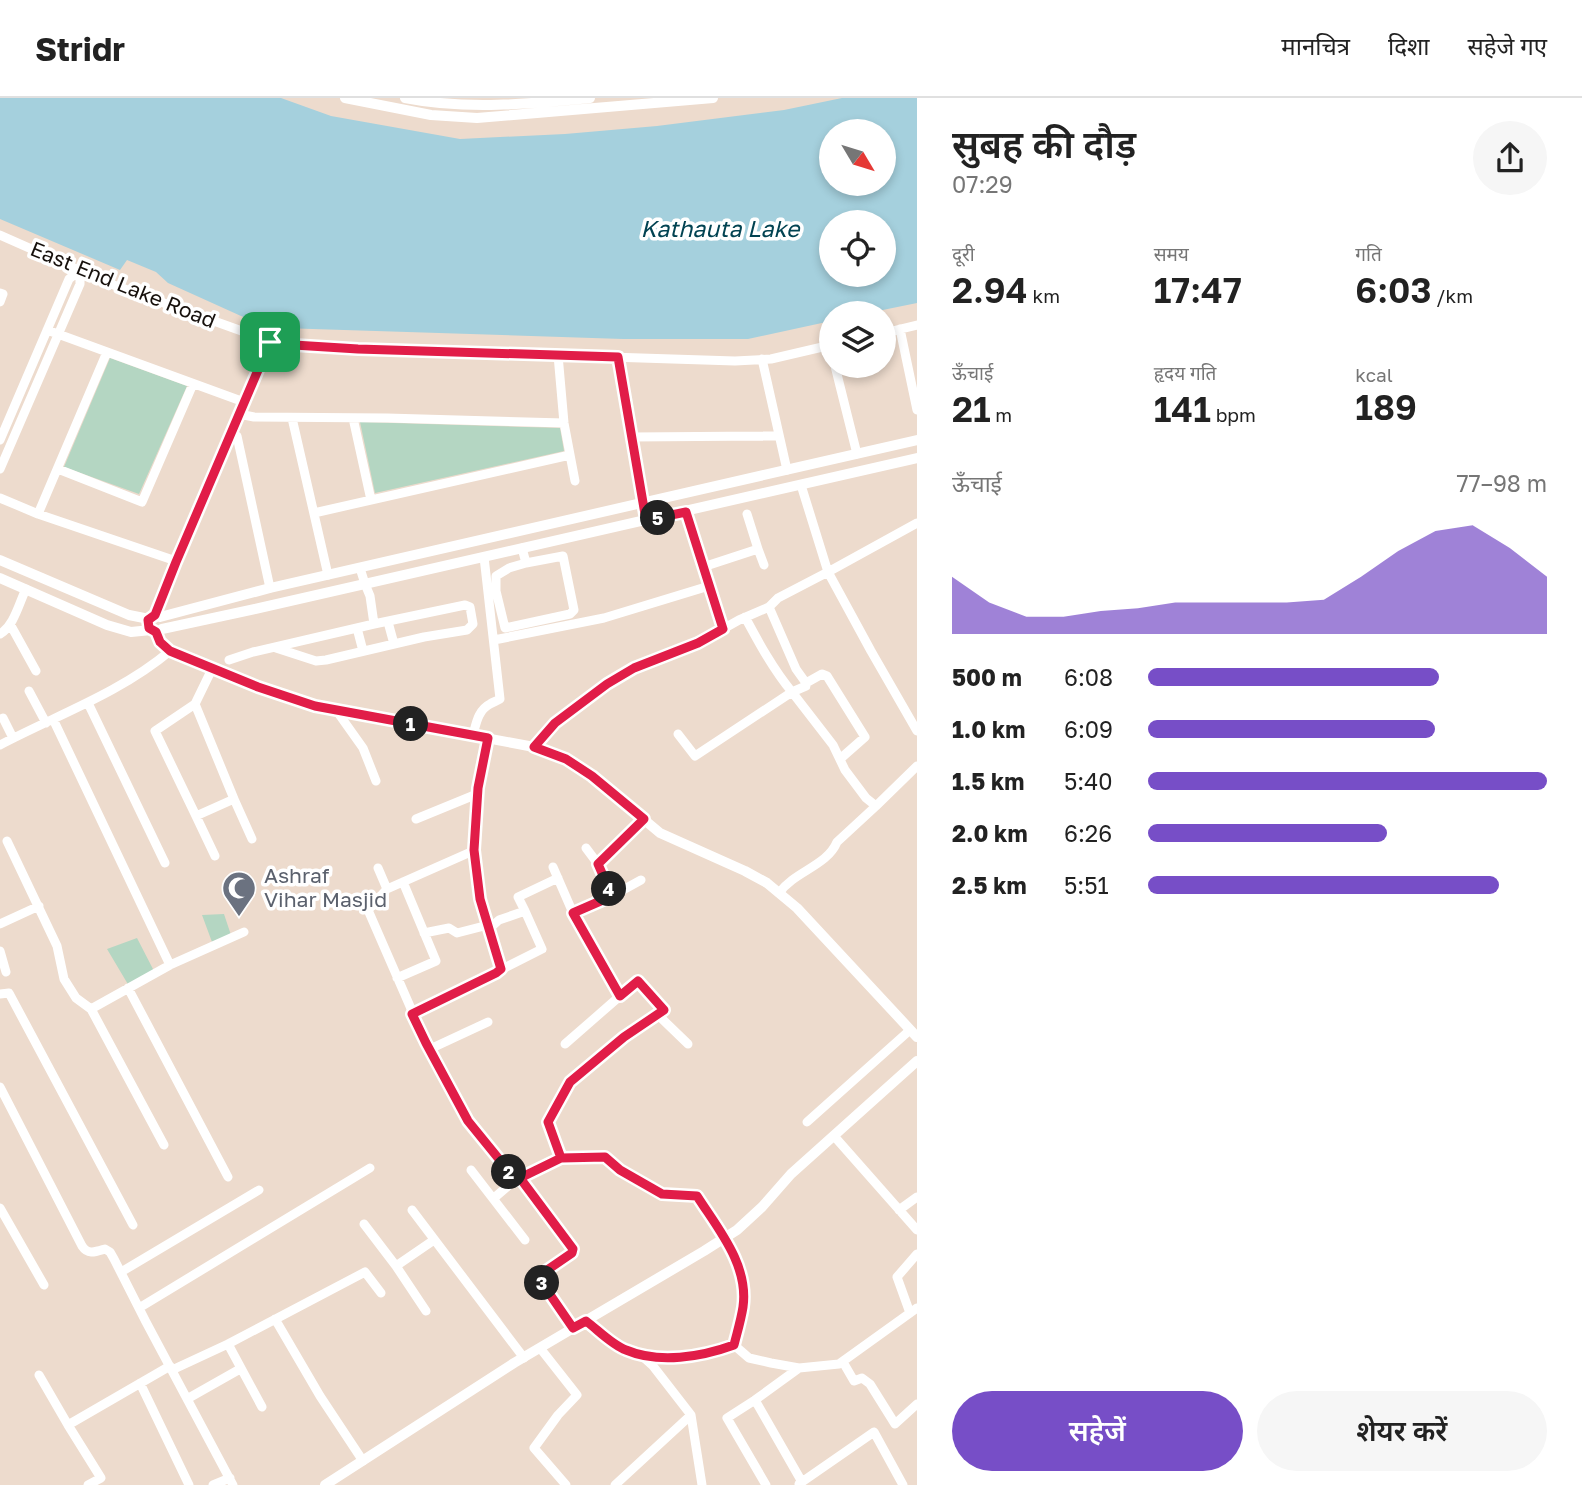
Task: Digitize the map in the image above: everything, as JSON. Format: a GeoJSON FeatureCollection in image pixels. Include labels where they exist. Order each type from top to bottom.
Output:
{"type":"FeatureCollection","features":[{"type":"Feature","properties":{"kind":"street"},"geometry":{"type":"LineString","coordinates":[[345,98],[431,115],[477,118],[713,98]]}},
{"type":"Feature","properties":{"kind":"street"},"geometry":{"type":"LineString","coordinates":[[405,98],[480,106],[590,98]]}},
{"type":"Feature","properties":{"kind":"street","name":"East End Lake Road"},"geometry":{"type":"LineString","coordinates":[[0,236],[108,283],[278,344],[735,361],[771,359],[819,350]]}},
{"type":"Feature","properties":{"kind":"street"},"geometry":{"type":"LineString","coordinates":[[0,440],[69,279],[80,270]]}},
{"type":"Feature","properties":{"kind":"street"},"geometry":{"type":"LineString","coordinates":[[0,469],[80,284],[80,270]]}},
{"type":"Feature","properties":{"kind":"street"},"geometry":{"type":"LineString","coordinates":[[0,293],[3,295],[0,302]]}},
{"type":"Feature","properties":{"kind":"street"},"geometry":{"type":"LineString","coordinates":[[896,330],[917,325]]}},
{"type":"Feature","properties":{"kind":"street"},"geometry":{"type":"LineString","coordinates":[[900,329],[917,410]]}},
{"type":"Feature","properties":{"kind":"street"},"geometry":{"type":"LineString","coordinates":[[47,330],[244,402]]}},
{"type":"Feature","properties":{"kind":"street"},"geometry":{"type":"LineString","coordinates":[[270,342],[176,562],[156,624],[160,642],[170,651],[212,669],[315,706],[534,747],[566,759],[592,776],[660,833],[767,883],[797,908],[914,1034],[807,1122]]}},
{"type":"Feature","properties":{"kind":"street"},"geometry":{"type":"LineString","coordinates":[[38,514],[107,352]]}},
{"type":"Feature","properties":{"kind":"street"},"geometry":{"type":"LineString","coordinates":[[558,355],[564,424],[575,481]]}},
{"type":"Feature","properties":{"kind":"street"},"geometry":{"type":"LineString","coordinates":[[618,357],[646,520]]}},
{"type":"Feature","properties":{"kind":"street"},"geometry":{"type":"LineString","coordinates":[[762,359],[788,470]]}},
{"type":"Feature","properties":{"kind":"street"},"geometry":{"type":"LineString","coordinates":[[838,378],[857,454]]}},
{"type":"Feature","properties":{"kind":"street"},"geometry":{"type":"LineString","coordinates":[[58,469],[142,502],[193,384]]}},
{"type":"Feature","properties":{"kind":"street"},"geometry":{"type":"LineString","coordinates":[[239,414],[254,417],[564,424]]}},
{"type":"Feature","properties":{"kind":"street"},"geometry":{"type":"LineString","coordinates":[[292,418],[328,575]]}},
{"type":"Feature","properties":{"kind":"street"},"geometry":{"type":"LineString","coordinates":[[353,418],[371,500]]}},
{"type":"Feature","properties":{"kind":"street"},"geometry":{"type":"LineString","coordinates":[[231,433],[237,436],[270,588]]}},
{"type":"Feature","properties":{"kind":"street"},"geometry":{"type":"LineString","coordinates":[[632,437],[779,436]]}},
{"type":"Feature","properties":{"kind":"street"},"geometry":{"type":"LineString","coordinates":[[0,578],[107,625],[131,632],[270,588],[917,440]]}},
{"type":"Feature","properties":{"kind":"street"},"geometry":{"type":"LineString","coordinates":[[314,513],[570,454]]}},
{"type":"Feature","properties":{"kind":"street"},"geometry":{"type":"LineString","coordinates":[[0,560],[156,624],[367,587],[523,548],[917,458]]}},
{"type":"Feature","properties":{"kind":"street"},"geometry":{"type":"LineString","coordinates":[[801,485],[828,572],[917,731]]}},
{"type":"Feature","properties":{"kind":"street"},"geometry":{"type":"LineString","coordinates":[[0,498],[176,562]]}},
{"type":"Feature","properties":{"kind":"street"},"geometry":{"type":"LineString","coordinates":[[686,512],[723,629]]}},
{"type":"Feature","properties":{"kind":"street"},"geometry":{"type":"LineString","coordinates":[[747,514],[764,565]]}},
{"type":"Feature","properties":{"kind":"street"},"geometry":{"type":"LineString","coordinates":[[534,747],[555,723],[607,684],[634,668],[698,643],[769,607],[778,598],[917,523]]}},
{"type":"Feature","properties":{"kind":"street"},"geometry":{"type":"LineString","coordinates":[[523,548],[526,563]]}},
{"type":"Feature","properties":{"kind":"street"},"geometry":{"type":"LineString","coordinates":[[703,567],[758,549]]}},
{"type":"Feature","properties":{"kind":"street"},"geometry":{"type":"LineString","coordinates":[[563,556],[574,610],[570,614],[505,628],[496,591],[496,576],[526,563],[563,556]]}},
{"type":"Feature","properties":{"kind":"street"},"geometry":{"type":"LineString","coordinates":[[473,735],[481,710],[500,699],[485,557]]}},
{"type":"Feature","properties":{"kind":"street"},"geometry":{"type":"LineString","coordinates":[[360,568],[367,587],[374,624]]}},
{"type":"Feature","properties":{"kind":"street"},"geometry":{"type":"LineString","coordinates":[[494,640],[604,618],[709,586]]}},
{"type":"Feature","properties":{"kind":"street"},"geometry":{"type":"LineString","coordinates":[[0,634],[10,624],[26,589]]}},
{"type":"Feature","properties":{"kind":"street"},"geometry":{"type":"LineString","coordinates":[[229,660],[253,652],[464,605],[470,607],[473,624],[467,629],[424,636],[326,660],[316,661],[276,648]]}},
{"type":"Feature","properties":{"kind":"street"},"geometry":{"type":"LineString","coordinates":[[769,607],[791,657],[806,683]]}},
{"type":"Feature","properties":{"kind":"street"},"geometry":{"type":"LineString","coordinates":[[745,618],[783,681],[833,745],[845,770],[866,798],[876,806]]}},
{"type":"Feature","properties":{"kind":"street"},"geometry":{"type":"LineString","coordinates":[[388,622],[394,644]]}},
{"type":"Feature","properties":{"kind":"street"},"geometry":{"type":"LineString","coordinates":[[10,624],[36,671]]}},
{"type":"Feature","properties":{"kind":"street"},"geometry":{"type":"LineString","coordinates":[[357,628],[363,651]]}},
{"type":"Feature","properties":{"kind":"street"},"geometry":{"type":"LineString","coordinates":[[0,745],[88,703],[149,668],[170,651]]}},
{"type":"Feature","properties":{"kind":"street"},"geometry":{"type":"LineString","coordinates":[[212,669],[195,704],[155,731],[215,856]]}},
{"type":"Feature","properties":{"kind":"street"},"geometry":{"type":"LineString","coordinates":[[678,734],[695,756],[822,674],[827,677],[865,737],[840,759]]}},
{"type":"Feature","properties":{"kind":"street"},"geometry":{"type":"LineString","coordinates":[[29,691],[49,721],[170,965]]}},
{"type":"Feature","properties":{"kind":"street"},"geometry":{"type":"LineString","coordinates":[[88,703],[165,863]]}},
{"type":"Feature","properties":{"kind":"street"},"geometry":{"type":"LineString","coordinates":[[195,704],[252,839]]}},
{"type":"Feature","properties":{"kind":"street"},"geometry":{"type":"LineString","coordinates":[[336,709],[363,748],[376,781]]}},
{"type":"Feature","properties":{"kind":"street"},"geometry":{"type":"LineString","coordinates":[[3,718],[13,738]]}},
{"type":"Feature","properties":{"kind":"street"},"geometry":{"type":"LineString","coordinates":[[488,738],[477,794],[474,850],[480,899],[501,969]]}},
{"type":"Feature","properties":{"kind":"street"},"geometry":{"type":"LineString","coordinates":[[779,893],[798,875],[831,854],[837,842],[917,766]]}},
{"type":"Feature","properties":{"kind":"street"},"geometry":{"type":"LineString","coordinates":[[416,819],[477,794]]}},
{"type":"Feature","properties":{"kind":"street"},"geometry":{"type":"LineString","coordinates":[[196,816],[234,799]]}},
{"type":"Feature","properties":{"kind":"street"},"geometry":{"type":"LineString","coordinates":[[598,864],[644,819]]}},
{"type":"Feature","properties":{"kind":"street"},"geometry":{"type":"LineString","coordinates":[[7,841],[57,946],[64,979],[76,998],[91,1009],[164,1145]]}},
{"type":"Feature","properties":{"kind":"street"},"geometry":{"type":"LineString","coordinates":[[586,848],[598,864],[612,896]]}},
{"type":"Feature","properties":{"kind":"street"},"geometry":{"type":"LineString","coordinates":[[474,850],[387,889],[368,910],[412,1014],[468,1121],[573,1249],[572,1253],[540,1275],[540,1280],[573,1328]]}},
{"type":"Feature","properties":{"kind":"street"},"geometry":{"type":"LineString","coordinates":[[553,867],[573,913],[620,996]]}},
{"type":"Feature","properties":{"kind":"street"},"geometry":{"type":"LineString","coordinates":[[378,868],[387,889]]}},
{"type":"Feature","properties":{"kind":"street"},"geometry":{"type":"LineString","coordinates":[[412,1014],[542,949],[518,897],[558,878]]}},
{"type":"Feature","properties":{"kind":"street"},"geometry":{"type":"LineString","coordinates":[[573,913],[641,880]]}},
{"type":"Feature","properties":{"kind":"street"},"geometry":{"type":"LineString","coordinates":[[397,978],[436,961],[403,882]]}},
{"type":"Feature","properties":{"kind":"street"},"geometry":{"type":"LineString","coordinates":[[0,925],[39,906]]}},
{"type":"Feature","properties":{"kind":"street"},"geometry":{"type":"LineString","coordinates":[[424,933],[449,928],[457,933],[488,927],[525,911]]}},
{"type":"Feature","properties":{"kind":"street"},"geometry":{"type":"LineString","coordinates":[[91,1009],[170,965],[244,932]]}},
{"type":"Feature","properties":{"kind":"street"},"geometry":{"type":"LineString","coordinates":[[0,951],[6,972]]}},
{"type":"Feature","properties":{"kind":"street"},"geometry":{"type":"LineString","coordinates":[[561,1158],[548,1122],[570,1082],[624,1037],[664,1010],[638,981],[565,1044]]}},
{"type":"Feature","properties":{"kind":"street"},"geometry":{"type":"LineString","coordinates":[[128,988],[228,1177]]}},
{"type":"Feature","properties":{"kind":"street"},"geometry":{"type":"LineString","coordinates":[[0,994],[9,993],[133,1225]]}},
{"type":"Feature","properties":{"kind":"street"},"geometry":{"type":"LineString","coordinates":[[658,1015],[688,1044]]}},
{"type":"Feature","properties":{"kind":"street"},"geometry":{"type":"LineString","coordinates":[[430,1049],[488,1021]]}},
{"type":"Feature","properties":{"kind":"street"},"geometry":{"type":"LineString","coordinates":[[325,1485],[340,1481],[363,1461],[524,1358],[737,1230],[791,1174],[917,1061]]}},
{"type":"Feature","properties":{"kind":"street"},"geometry":{"type":"LineString","coordinates":[[0,1087],[85,1251],[110,1252],[121,1272],[232,1481],[214,1485]]}},
{"type":"Feature","properties":{"kind":"street"},"geometry":{"type":"LineString","coordinates":[[834,1136],[917,1231]]}},
{"type":"Feature","properties":{"kind":"street"},"geometry":{"type":"LineString","coordinates":[[494,1198],[518,1179],[561,1158],[605,1157],[620,1170],[662,1194],[697,1196],[735,1258],[743,1286],[744,1305],[734,1345]]}},
{"type":"Feature","properties":{"kind":"street"},"geometry":{"type":"LineString","coordinates":[[139,1308],[370,1168]]}},
{"type":"Feature","properties":{"kind":"street"},"geometry":{"type":"LineString","coordinates":[[471,1170],[525,1240]]}},
{"type":"Feature","properties":{"kind":"street"},"geometry":{"type":"LineString","coordinates":[[121,1272],[258,1190]]}},
{"type":"Feature","properties":{"kind":"street"},"geometry":{"type":"LineString","coordinates":[[899,1210],[917,1197]]}},
{"type":"Feature","properties":{"kind":"street"},"geometry":{"type":"LineString","coordinates":[[0,1208],[44,1285]]}},
{"type":"Feature","properties":{"kind":"street"},"geometry":{"type":"LineString","coordinates":[[412,1210],[524,1358]]}},
{"type":"Feature","properties":{"kind":"street"},"geometry":{"type":"LineString","coordinates":[[364,1224],[426,1311]]}},
{"type":"Feature","properties":{"kind":"street"},"geometry":{"type":"LineString","coordinates":[[396,1266],[435,1240]]}},
{"type":"Feature","properties":{"kind":"street"},"geometry":{"type":"LineString","coordinates":[[734,1345],[749,1358],[799,1368],[839,1364],[914,1310],[897,1277],[917,1254]]}},
{"type":"Feature","properties":{"kind":"street"},"geometry":{"type":"LineString","coordinates":[[68,1425],[140,1383],[228,1344],[365,1272],[381,1293]]}},
{"type":"Feature","properties":{"kind":"street"},"geometry":{"type":"LineString","coordinates":[[275,1319],[320,1396],[363,1461]]}},
{"type":"Feature","properties":{"kind":"street"},"geometry":{"type":"LineString","coordinates":[[586,1321],[624,1350],[641,1354],[678,1357],[734,1345]]}},
{"type":"Feature","properties":{"kind":"street"},"geometry":{"type":"LineString","coordinates":[[228,1344],[262,1407]]}},
{"type":"Feature","properties":{"kind":"street"},"geometry":{"type":"LineString","coordinates":[[540,1349],[577,1395],[558,1415],[534,1448],[566,1485]]}},
{"type":"Feature","properties":{"kind":"street"},"geometry":{"type":"LineString","coordinates":[[641,1354],[691,1415],[702,1485]]}},
{"type":"Feature","properties":{"kind":"street"},"geometry":{"type":"LineString","coordinates":[[843,1362],[854,1381],[862,1378],[870,1384],[895,1424],[917,1404]]}},
{"type":"Feature","properties":{"kind":"street"},"geometry":{"type":"LineString","coordinates":[[766,1485],[727,1418],[799,1368]]}},
{"type":"Feature","properties":{"kind":"street"},"geometry":{"type":"LineString","coordinates":[[187,1399],[240,1369]]}},
{"type":"Feature","properties":{"kind":"street"},"geometry":{"type":"LineString","coordinates":[[38,1375],[101,1478],[88,1485]]}},
{"type":"Feature","properties":{"kind":"street"},"geometry":{"type":"LineString","coordinates":[[140,1383],[189,1485]]}},
{"type":"Feature","properties":{"kind":"street"},"geometry":{"type":"LineString","coordinates":[[755,1400],[800,1484],[874,1432],[903,1485]]}},
{"type":"Feature","properties":{"kind":"street"},"geometry":{"type":"LineString","coordinates":[[615,1485],[691,1415]]}},
{"type":"Feature","properties":{"kind":"green space"},"geometry":{"type":"Polygon","coordinates":[[[110,358],[187,386],[139,494],[64,467],[110,358]]]}},
{"type":"Feature","properties":{"kind":"green space"},"geometry":{"type":"Polygon","coordinates":[[[360,422],[560,428],[564,451],[375,493],[360,422]]]}},
{"type":"Feature","properties":{"kind":"green space"},"geometry":{"type":"Polygon","coordinates":[[[224,914],[231,935],[212,942],[202,915],[224,914]]]}},
{"type":"Feature","properties":{"kind":"green space"},"geometry":{"type":"Polygon","coordinates":[[[137,938],[154,971],[129,986],[107,949],[137,938]]]}},
{"type":"Feature","properties":{"kind":"water","name":"Kathauta Lake"},"geometry":{"type":"Polygon","coordinates":[[[0,98],[281,98],[331,116],[460,139],[657,126],[784,110],[842,98],[917,98],[917,303],[896,307],[896,301],[819,301],[819,324],[748,339],[623,339],[281,328],[241,316],[168,283],[156,272],[127,260],[120,270],[0,219],[0,98]]]}},
{"type":"Feature","properties":{"kind":"place","name":"Ashraf Vihar Masjid"},"geometry":{"type":"Point","coordinates":[239,918]}},
{"type":"Feature","properties":{"kind":"route"},"geometry":{"type":"LineString","coordinates":[[270,342],[155,615],[148,620],[149,628],[156,632],[157,638],[170,651],[258,687],[315,706],[488,738],[478,788],[474,850],[480,899],[501,969],[412,1014],[468,1121],[516,1180],[520,1178],[561,1158],[605,1157],[620,1170],[662,1194],[697,1196],[732,1250],[743,1286],[744,1305],[734,1345],[678,1357],[660,1357],[624,1350],[586,1321],[573,1328],[540,1280],[544,1271],[572,1253],[573,1249],[520,1178],[561,1158],[548,1122],[570,1082],[624,1037],[664,1010],[638,981],[620,996],[573,913],[612,896],[598,864],[644,819],[592,776],[566,759],[534,747],[555,723],[607,684],[634,668],[698,643],[723,629],[686,512],[646,520],[618,357],[358,349],[270,342]]}}]}
